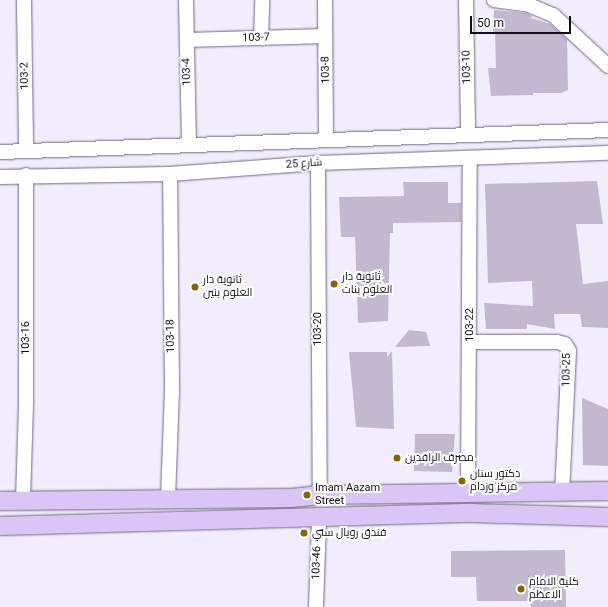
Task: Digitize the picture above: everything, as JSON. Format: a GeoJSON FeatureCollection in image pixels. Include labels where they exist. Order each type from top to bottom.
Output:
{"type":"FeatureCollection","features":[{"type":"Feature","properties":{"kind":"main road"},"geometry":{"type":"LineString","coordinates":[[0,501],[292,498],[320,495],[608,491]]}},
{"type":"Feature","properties":{"kind":"main road"},"geometry":{"type":"LineString","coordinates":[[0,526],[319,519],[472,513],[608,517]]}},
{"type":"Feature","properties":{"kind":"street","name":"103-2"},"geometry":{"type":"LineString","coordinates":[[24,0],[26,151]]}},
{"type":"Feature","properties":{"kind":"street","name":"103-4"},"geometry":{"type":"LineString","coordinates":[[186,0],[189,145]]}},
{"type":"Feature","properties":{"kind":"street"},"geometry":{"type":"LineString","coordinates":[[261,38],[262,0]]}},
{"type":"Feature","properties":{"kind":"street","name":"103-8"},"geometry":{"type":"LineString","coordinates":[[325,0],[326,139]]}},
{"type":"Feature","properties":{"kind":"street","name":"103-10"},"geometry":{"type":"LineString","coordinates":[[466,0],[468,134]]}},
{"type":"Feature","properties":{"kind":"street"},"geometry":{"type":"LineString","coordinates":[[494,0],[529,5],[553,15],[608,66]]}},
{"type":"Feature","properties":{"kind":"street","name":"103-7"},"geometry":{"type":"LineString","coordinates":[[187,40],[325,36]]}},
{"type":"Feature","properties":{"kind":"street"},"geometry":{"type":"LineString","coordinates":[[0,152],[326,139],[608,130]]}},
{"type":"Feature","properties":{"kind":"street","name":"شارع 25"},"geometry":{"type":"LineString","coordinates":[[0,177],[26,175],[170,174],[318,163],[608,153]]}},
{"type":"Feature","properties":{"kind":"street","name":"103-22"},"geometry":{"type":"LineString","coordinates":[[468,492],[470,158]]}},
{"type":"Feature","properties":{"kind":"street","name":"103-20"},"geometry":{"type":"LineString","coordinates":[[318,163],[320,495]]}},
{"type":"Feature","properties":{"kind":"street","name":"103-18"},"geometry":{"type":"LineString","coordinates":[[168,499],[172,391],[170,174]]}},
{"type":"Feature","properties":{"kind":"street","name":"103-16"},"geometry":{"type":"LineString","coordinates":[[22,500],[26,402],[26,175]]}},
{"type":"Feature","properties":{"kind":"street","name":"103-25"},"geometry":{"type":"LineString","coordinates":[[470,342],[557,342],[565,344],[569,351],[562,492]]}},
{"type":"Feature","properties":{"kind":"street","name":"103-46"},"geometry":{"type":"LineString","coordinates":[[316,607],[319,519]]}},
{"type":"Feature","properties":{"kind":"building"},"geometry":{"type":"Polygon","coordinates":[[[494,10],[527,13],[532,16],[531,18],[550,24],[567,39],[568,90],[561,93],[491,96],[488,68],[496,68],[495,32],[493,31],[494,10]]]}},
{"type":"Feature","properties":{"kind":"building"},"geometry":{"type":"Polygon","coordinates":[[[597,181],[603,224],[576,224],[583,284],[608,281],[608,328],[582,327],[580,314],[554,314],[555,329],[527,324],[527,329],[486,329],[484,303],[533,306],[532,281],[488,283],[485,184],[597,181]]]}},
{"type":"Feature","properties":{"kind":"building"},"geometry":{"type":"Polygon","coordinates":[[[403,182],[448,182],[448,203],[461,203],[461,222],[393,223],[393,233],[390,233],[388,321],[358,323],[355,237],[341,237],[339,197],[404,196],[403,182]]]}},
{"type":"Feature","properties":{"kind":"building"},"geometry":{"type":"Polygon","coordinates":[[[409,330],[426,332],[430,346],[395,347],[409,330]]]}},
{"type":"Feature","properties":{"kind":"building"},"geometry":{"type":"Polygon","coordinates":[[[392,351],[394,429],[356,427],[349,352],[387,352],[387,357],[392,351]]]}},
{"type":"Feature","properties":{"kind":"building"},"geometry":{"type":"Polygon","coordinates":[[[582,398],[608,409],[608,466],[583,465],[582,398]]]}},
{"type":"Feature","properties":{"kind":"building"},"geometry":{"type":"Polygon","coordinates":[[[415,434],[455,434],[452,472],[414,471],[415,434]]]}},
{"type":"Feature","properties":{"kind":"building","name":"كلية الامام الاعظم"},"geometry":{"type":"Polygon","coordinates":[[[565,550],[566,607],[531,607],[530,601],[477,601],[476,577],[451,577],[451,551],[565,550]]]}},
{"type":"Feature","properties":{"kind":"place","name":"ثانوية دار العلوم بنات"},"geometry":{"type":"Point","coordinates":[334,284]}},
{"type":"Feature","properties":{"kind":"place","name":"ثانوية دار العلوم بنين"},"geometry":{"type":"Point","coordinates":[195,287]}},
{"type":"Feature","properties":{"kind":"place","name":"مصرف الرافدين"},"geometry":{"type":"Point","coordinates":[397,458]}},
{"type":"Feature","properties":{"kind":"place","name":"دكتور سنان مركز وزدام"},"geometry":{"type":"Point","coordinates":[462,481]}},
{"type":"Feature","properties":{"kind":"place","name":"Imam Aazam Street"},"geometry":{"type":"Point","coordinates":[307,495]}},
{"type":"Feature","properties":{"kind":"place","name":"فندق رويال ستي"},"geometry":{"type":"Point","coordinates":[304,533]}},
{"type":"Feature","properties":{"kind":"place","name":"كلية الامام الاعظم"},"geometry":{"type":"Point","coordinates":[521,589]}}]}
